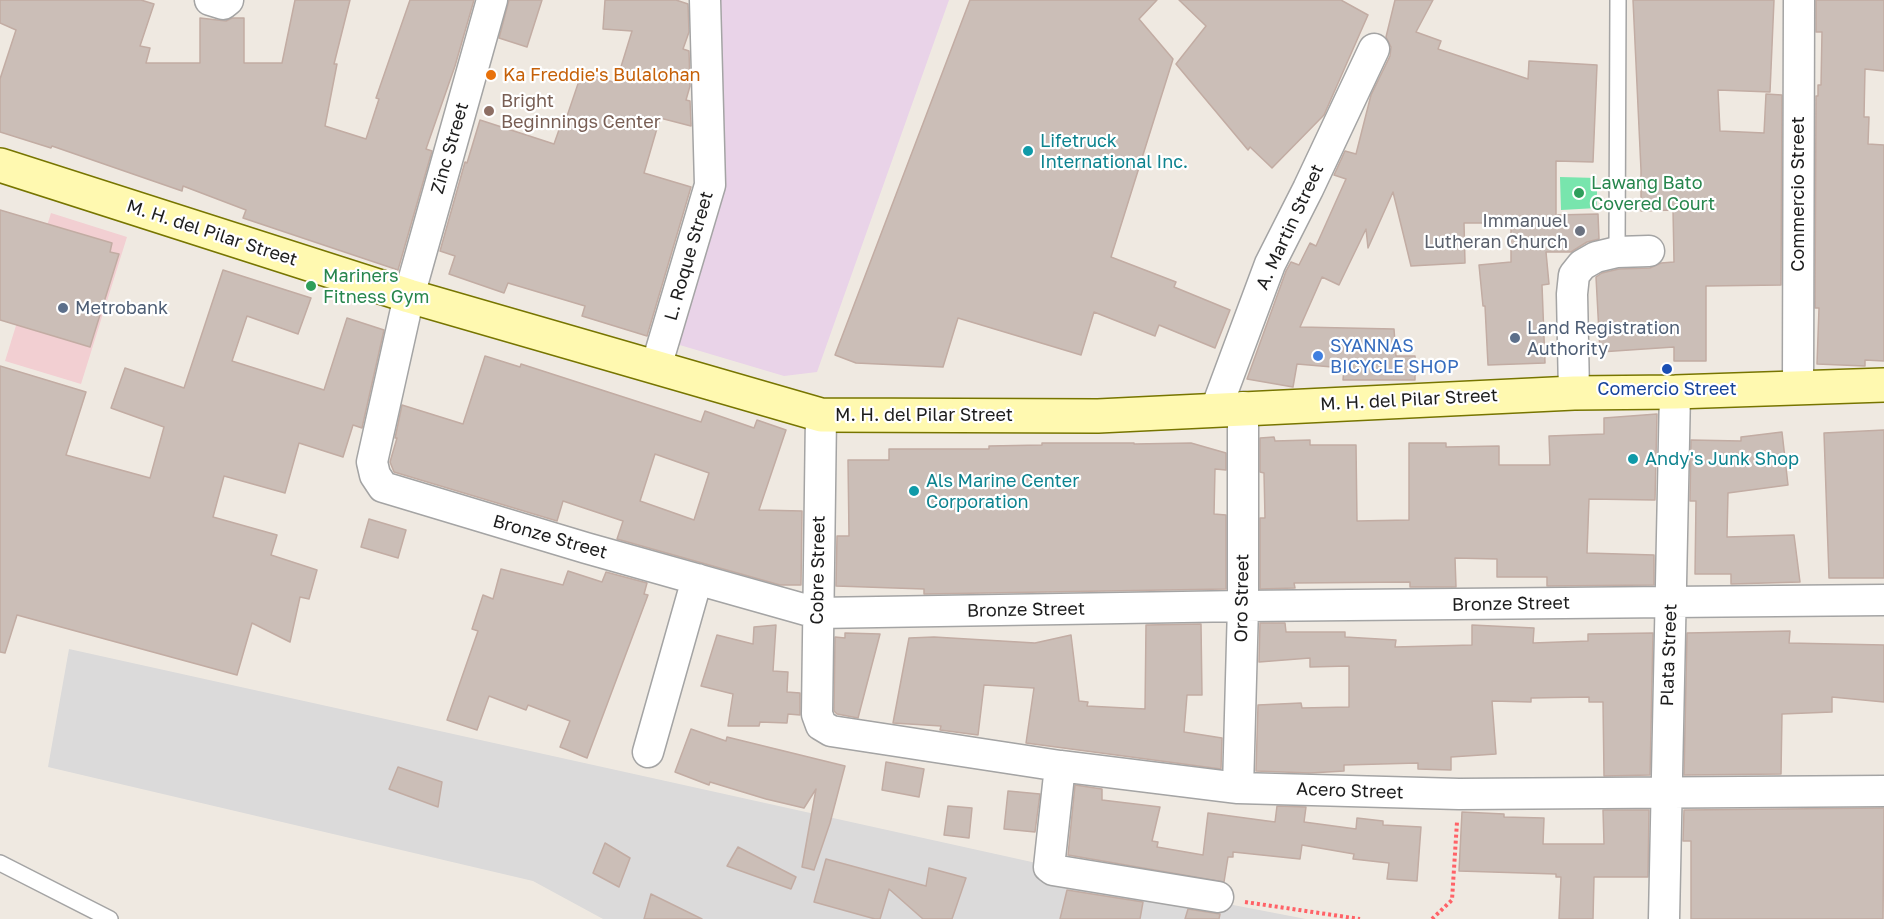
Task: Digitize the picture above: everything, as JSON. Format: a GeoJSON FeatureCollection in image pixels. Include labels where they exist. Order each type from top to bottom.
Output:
{"type":"FeatureCollection","features":[{"type":"Feature","properties":{"kind":"main road","name":"M. H. del Pilar Street"},"geometry":{"type":"LineString","coordinates":[[0,165],[409,296],[821,415],[1098,416],[1574,393],[1884,385]]}},
{"type":"Feature","properties":{"kind":"street"},"geometry":{"type":"LineString","coordinates":[[210,0],[223,4],[228,0]]}},
{"type":"Feature","properties":{"kind":"street","name":"Zinc Street"},"geometry":{"type":"LineString","coordinates":[[409,296],[492,0]]}},
{"type":"Feature","properties":{"kind":"street","name":"L. Roque Street"},"geometry":{"type":"LineString","coordinates":[[656,367],[710,185],[705,0]]}},
{"type":"Feature","properties":{"kind":"street","name":"Commercio Street"},"geometry":{"type":"LineString","coordinates":[[1798,387],[1799,0]]}},
{"type":"Feature","properties":{"kind":"street","name":"A. Martin Street"},"geometry":{"type":"LineString","coordinates":[[1230,408],[1270,264],[1374,49]]}},
{"type":"Feature","properties":{"kind":"street"},"geometry":{"type":"LineString","coordinates":[[1574,393],[1572,294],[1574,275],[1582,265],[1596,257],[1617,252],[1649,251]]}},
{"type":"Feature","properties":{"kind":"street","name":"Bronze Street"},"geometry":{"type":"LineString","coordinates":[[409,296],[372,462],[375,475],[383,487],[817,614],[1243,606],[1884,600]]}},
{"type":"Feature","properties":{"kind":"street","name":"Plata Street"},"geometry":{"type":"LineString","coordinates":[[1664,919],[1675,392]]}},
{"type":"Feature","properties":{"kind":"street","name":"Oro Street"},"geometry":{"type":"LineString","coordinates":[[1230,408],[1243,606],[1238,788]]}},
{"type":"Feature","properties":{"kind":"street","name":"Cobre Street"},"geometry":{"type":"LineString","coordinates":[[821,415],[817,614],[817,714],[821,725]]}},
{"type":"Feature","properties":{"kind":"street"},"geometry":{"type":"LineString","coordinates":[[648,752],[696,579]]}},
{"type":"Feature","properties":{"kind":"street","name":"Acero Street"},"geometry":{"type":"LineString","coordinates":[[821,725],[831,731],[1060,766],[1238,788],[1459,794],[1884,791]]}},
{"type":"Feature","properties":{"kind":"street"},"geometry":{"type":"LineString","coordinates":[[1060,766],[1049,867],[1053,870],[1218,897]]}},
{"type":"Feature","properties":{"kind":"lane"},"geometry":{"type":"LineString","coordinates":[[1617,252],[1618,0]]}},
{"type":"Feature","properties":{"kind":"lane"},"geometry":{"type":"LineString","coordinates":[[0,863],[110,919]]}},
{"type":"Feature","properties":{"kind":"path"},"geometry":{"type":"LineString","coordinates":[[1432,919],[1452,900],[1459,794]]}},
{"type":"Feature","properties":{"kind":"path"},"geometry":{"type":"LineString","coordinates":[[1218,897],[1360,919]]}},
{"type":"Feature","properties":{"kind":"shaded area"},"geometry":{"type":"Polygon","coordinates":[[[717,0],[949,0],[817,372],[784,376],[673,343],[725,158],[717,0]]]}},
{"type":"Feature","properties":{"kind":"shaded area","name":"Metrobank"},"geometry":{"type":"Polygon","coordinates":[[[51,213],[127,237],[81,384],[5,361],[51,213]]]}},
{"type":"Feature","properties":{"kind":"shaded area"},"geometry":{"type":"Polygon","coordinates":[[[69,649],[1181,895],[1306,919],[603,919],[533,881],[48,767],[69,649]]]}},
{"type":"Feature","properties":{"kind":"green space","name":"Lawang Bato Covered Court"},"geometry":{"type":"Polygon","coordinates":[[[1560,177],[1597,178],[1597,208],[1561,210],[1560,177]]]}},
{"type":"Feature","properties":{"kind":"building"},"geometry":{"type":"Polygon","coordinates":[[[0,0],[141,0],[154,4],[140,46],[150,48],[146,63],[200,63],[200,18],[226,21],[232,18],[244,18],[244,63],[282,63],[295,0],[350,0],[334,64],[337,64],[325,126],[366,139],[379,99],[376,98],[410,0],[474,0],[455,66],[426,149],[432,151],[398,270],[243,218],[246,210],[183,186],[182,191],[52,146],[51,148],[0,132],[0,79],[16,30],[0,23],[0,0]]]}},
{"type":"Feature","properties":{"kind":"building"},"geometry":{"type":"Polygon","coordinates":[[[509,0],[542,0],[527,47],[499,38],[509,0]]]}},
{"type":"Feature","properties":{"kind":"building"},"geometry":{"type":"Polygon","coordinates":[[[605,0],[676,0],[688,4],[689,32],[683,49],[689,51],[690,86],[686,100],[690,101],[691,126],[660,118],[644,173],[691,187],[647,336],[582,316],[585,306],[508,283],[504,293],[449,274],[455,256],[440,251],[465,162],[467,163],[480,120],[554,144],[560,127],[563,128],[582,72],[616,83],[632,31],[603,29],[605,0]]]}},
{"type":"Feature","properties":{"kind":"building","name":"Lifetruck International Inc."},"geometry":{"type":"Polygon","coordinates":[[[970,0],[1157,0],[1139,19],[1173,59],[1111,257],[1176,282],[1174,287],[1230,310],[1215,348],[1159,325],[1155,336],[1094,312],[1081,355],[958,318],[943,367],[856,363],[835,355],[970,0]]]}},
{"type":"Feature","properties":{"kind":"building"},"geometry":{"type":"Polygon","coordinates":[[[1179,0],[1341,0],[1368,15],[1324,115],[1272,168],[1250,147],[1248,150],[1176,64],[1206,26],[1179,0]]]}},
{"type":"Feature","properties":{"kind":"building"},"geometry":{"type":"Polygon","coordinates":[[[1395,0],[1433,0],[1416,32],[1441,41],[1438,49],[1528,79],[1529,61],[1597,65],[1593,162],[1556,161],[1556,215],[1598,214],[1599,239],[1587,242],[1571,252],[1546,252],[1549,284],[1542,285],[1545,363],[1488,365],[1485,306],[1483,306],[1479,265],[1511,262],[1511,223],[1464,223],[1465,263],[1411,266],[1393,192],[1368,248],[1366,229],[1339,285],[1322,277],[1300,327],[1394,329],[1396,356],[1415,356],[1415,380],[1343,380],[1344,368],[1297,364],[1293,387],[1247,379],[1286,271],[1291,262],[1299,265],[1310,243],[1316,246],[1346,179],[1334,175],[1345,151],[1356,154],[1371,95],[1390,56],[1391,47],[1386,37],[1395,0]]]}},
{"type":"Feature","properties":{"kind":"building"},"geometry":{"type":"Polygon","coordinates":[[[1633,0],[1774,0],[1770,92],[1718,90],[1720,131],[1764,133],[1766,94],[1782,95],[1781,285],[1706,286],[1706,361],[1674,361],[1674,347],[1600,352],[1596,277],[1602,273],[1619,269],[1650,268],[1661,263],[1674,262],[1673,210],[1641,211],[1633,0]]]}},
{"type":"Feature","properties":{"kind":"building"},"geometry":{"type":"Polygon","coordinates":[[[1816,0],[1884,0],[1884,71],[1865,69],[1864,117],[1869,117],[1868,144],[1884,145],[1884,361],[1865,360],[1865,366],[1817,364],[1819,308],[1815,308],[1816,96],[1818,96],[1818,85],[1821,85],[1822,32],[1816,32],[1816,0]]]}},
{"type":"Feature","properties":{"kind":"building","name":"Metrobank"},"geometry":{"type":"Polygon","coordinates":[[[0,210],[112,243],[110,252],[119,254],[90,347],[0,320],[0,210]]]}},
{"type":"Feature","properties":{"kind":"building"},"geometry":{"type":"Polygon","coordinates":[[[223,270],[311,298],[298,334],[247,316],[232,361],[324,390],[347,318],[384,330],[362,428],[353,425],[343,457],[299,443],[285,493],[224,476],[213,517],[277,535],[271,555],[317,570],[309,599],[300,597],[290,642],[252,623],[237,675],[17,615],[5,653],[0,652],[0,366],[86,392],[66,455],[150,478],[164,427],[111,408],[125,368],[184,388],[223,270]]]}},
{"type":"Feature","properties":{"kind":"building"},"geometry":{"type":"Polygon","coordinates":[[[485,356],[520,367],[521,364],[701,422],[705,411],[754,428],[757,420],[786,430],[759,510],[802,511],[801,585],[780,585],[617,539],[623,521],[563,501],[557,521],[394,472],[390,462],[397,438],[395,438],[402,405],[463,424],[485,356]],[[655,454],[640,501],[694,520],[709,473],[655,454]]]}},
{"type":"Feature","properties":{"kind":"building"},"geometry":{"type":"Polygon","coordinates":[[[1657,414],[1655,500],[1589,499],[1587,553],[1654,555],[1654,585],[1547,586],[1547,577],[1497,577],[1497,559],[1455,558],[1456,587],[1410,587],[1410,582],[1294,583],[1295,588],[1260,589],[1260,518],[1265,518],[1264,473],[1260,472],[1260,438],[1274,437],[1275,441],[1310,440],[1310,445],[1356,445],[1357,521],[1409,520],[1409,443],[1446,443],[1446,447],[1499,446],[1499,465],[1550,465],[1549,436],[1604,434],[1604,418],[1657,414]]]}},
{"type":"Feature","properties":{"kind":"building"},"geometry":{"type":"Polygon","coordinates":[[[1884,430],[1884,578],[1829,578],[1824,433],[1884,430]]]}},
{"type":"Feature","properties":{"kind":"building"},"geometry":{"type":"Polygon","coordinates":[[[1782,432],[1788,485],[1728,493],[1727,537],[1794,535],[1800,582],[1731,584],[1731,574],[1695,574],[1696,501],[1690,501],[1691,440],[1741,441],[1741,437],[1782,432]]]}},
{"type":"Feature","properties":{"kind":"building"},"geometry":{"type":"Polygon","coordinates":[[[1042,443],[1191,443],[1226,453],[1226,470],[1215,469],[1214,514],[1226,515],[1226,589],[924,594],[924,589],[836,586],[837,536],[849,536],[848,460],[889,460],[889,449],[989,449],[989,446],[1042,445],[1042,443]]]}},
{"type":"Feature","properties":{"kind":"building"},"geometry":{"type":"Polygon","coordinates":[[[369,519],[406,530],[398,558],[361,547],[369,519]]]}},
{"type":"Feature","properties":{"kind":"building"},"geometry":{"type":"Polygon","coordinates":[[[501,569],[563,585],[568,571],[602,582],[606,572],[647,583],[644,594],[648,595],[587,758],[560,747],[570,721],[528,705],[526,710],[489,696],[477,730],[447,720],[478,631],[472,629],[483,595],[493,599],[501,569]]]}},
{"type":"Feature","properties":{"kind":"building"},"geometry":{"type":"Polygon","coordinates":[[[1260,623],[1285,623],[1286,632],[1345,632],[1345,637],[1396,640],[1395,647],[1472,645],[1472,625],[1534,628],[1533,643],[1588,641],[1588,634],[1653,633],[1650,775],[1604,776],[1603,702],[1589,702],[1589,697],[1531,698],[1531,702],[1492,701],[1496,754],[1451,757],[1451,770],[1418,769],[1418,763],[1344,765],[1344,771],[1310,773],[1256,771],[1258,705],[1301,703],[1302,708],[1349,707],[1349,666],[1310,667],[1310,658],[1259,662],[1260,623]]]}},
{"type":"Feature","properties":{"kind":"building"},"geometry":{"type":"Polygon","coordinates":[[[1201,624],[1202,695],[1187,695],[1184,732],[1222,738],[1221,769],[1026,743],[1034,688],[984,685],[978,735],[940,730],[941,726],[893,723],[909,638],[934,637],[1035,643],[1071,635],[1079,701],[1088,702],[1087,706],[1145,709],[1146,625],[1201,624]]]}},
{"type":"Feature","properties":{"kind":"building"},"geometry":{"type":"Polygon","coordinates":[[[776,625],[773,671],[788,672],[787,692],[800,693],[800,715],[788,714],[787,723],[760,722],[759,726],[728,726],[733,694],[701,686],[717,635],[753,644],[754,627],[776,625]]]}},
{"type":"Feature","properties":{"kind":"building"},"geometry":{"type":"Polygon","coordinates":[[[1790,631],[1789,643],[1884,645],[1884,702],[1832,697],[1832,712],[1782,714],[1781,774],[1684,775],[1687,633],[1790,631]]]}},
{"type":"Feature","properties":{"kind":"building"},"geometry":{"type":"Polygon","coordinates":[[[845,633],[880,634],[858,718],[837,714],[834,711],[835,637],[845,638],[845,633]]]}},
{"type":"Feature","properties":{"kind":"building"},"geometry":{"type":"Polygon","coordinates":[[[691,729],[726,741],[727,737],[845,766],[830,823],[814,870],[802,867],[816,789],[804,808],[710,782],[709,785],[675,772],[691,729]]]}},
{"type":"Feature","properties":{"kind":"building"},"geometry":{"type":"Polygon","coordinates":[[[886,762],[924,769],[919,797],[882,790],[886,762]]]}},
{"type":"Feature","properties":{"kind":"building"},"geometry":{"type":"Polygon","coordinates":[[[398,767],[442,782],[438,807],[389,789],[398,767]]]}},
{"type":"Feature","properties":{"kind":"building"},"geometry":{"type":"Polygon","coordinates":[[[1075,785],[1102,789],[1102,800],[1160,807],[1152,841],[1158,842],[1157,847],[1203,855],[1208,813],[1275,822],[1277,806],[1306,807],[1304,822],[1356,829],[1357,818],[1383,821],[1383,825],[1421,827],[1417,881],[1387,879],[1389,863],[1353,859],[1354,854],[1302,845],[1300,859],[1233,852],[1233,857],[1228,857],[1224,882],[1068,855],[1075,785]]]}},
{"type":"Feature","properties":{"kind":"building"},"geometry":{"type":"Polygon","coordinates":[[[1008,791],[1040,794],[1035,832],[1004,829],[1008,791]]]}},
{"type":"Feature","properties":{"kind":"building"},"geometry":{"type":"Polygon","coordinates":[[[948,806],[972,808],[969,838],[944,835],[948,806]]]}},
{"type":"Feature","properties":{"kind":"building"},"geometry":{"type":"Polygon","coordinates":[[[1884,808],[1883,919],[1691,919],[1691,841],[1683,841],[1684,810],[1884,808]]]}},
{"type":"Feature","properties":{"kind":"building"},"geometry":{"type":"Polygon","coordinates":[[[1603,810],[1649,810],[1648,877],[1594,877],[1593,919],[1559,919],[1561,877],[1556,877],[1556,874],[1459,871],[1462,812],[1504,814],[1504,817],[1544,818],[1543,844],[1604,844],[1603,810]]]}},
{"type":"Feature","properties":{"kind":"building"},"geometry":{"type":"Polygon","coordinates":[[[605,843],[630,858],[619,887],[593,873],[605,843]]]}},
{"type":"Feature","properties":{"kind":"building"},"geometry":{"type":"Polygon","coordinates":[[[738,847],[796,877],[791,889],[727,866],[738,847]]]}},
{"type":"Feature","properties":{"kind":"building"},"geometry":{"type":"Polygon","coordinates":[[[826,859],[926,886],[929,868],[966,878],[952,919],[923,919],[889,889],[880,919],[875,919],[814,902],[826,859]]]}},
{"type":"Feature","properties":{"kind":"building"},"geometry":{"type":"Polygon","coordinates":[[[1067,890],[1143,902],[1140,919],[1060,919],[1067,890]]]}},
{"type":"Feature","properties":{"kind":"building"},"geometry":{"type":"Polygon","coordinates":[[[651,894],[702,919],[644,919],[651,894]]]}},
{"type":"Feature","properties":{"kind":"building"},"geometry":{"type":"Polygon","coordinates":[[[1188,909],[1220,914],[1219,919],[1185,919],[1188,909]]]}},
{"type":"Feature","properties":{"kind":"place","name":"Ka Freddie's Bulalohan"},"geometry":{"type":"Point","coordinates":[491,75]}},
{"type":"Feature","properties":{"kind":"place","name":"Bright Beginnings Center"},"geometry":{"type":"Point","coordinates":[489,111]}},
{"type":"Feature","properties":{"kind":"place","name":"Lifetruck International Inc."},"geometry":{"type":"Point","coordinates":[1028,151]}},
{"type":"Feature","properties":{"kind":"place","name":"Lawang Bato Covered Court"},"geometry":{"type":"Point","coordinates":[1579,193]}},
{"type":"Feature","properties":{"kind":"place","name":"Immanuel Lutheran Church"},"geometry":{"type":"Point","coordinates":[1580,231]}},
{"type":"Feature","properties":{"kind":"place","name":"Mariners Fitness Gym"},"geometry":{"type":"Point","coordinates":[311,286]}},
{"type":"Feature","properties":{"kind":"place","name":"Metrobank"},"geometry":{"type":"Point","coordinates":[63,308]}},
{"type":"Feature","properties":{"kind":"place","name":"Land Registration Authority"},"geometry":{"type":"Point","coordinates":[1515,338]}},
{"type":"Feature","properties":{"kind":"place","name":"SYANNAS BICYCLE SHOP"},"geometry":{"type":"Point","coordinates":[1318,356]}},
{"type":"Feature","properties":{"kind":"place","name":"Comercio Street"},"geometry":{"type":"Point","coordinates":[1667,369]}},
{"type":"Feature","properties":{"kind":"place","name":"Andy's Junk Shop"},"geometry":{"type":"Point","coordinates":[1633,459]}},
{"type":"Feature","properties":{"kind":"place","name":"Als Marine Center Corporation"},"geometry":{"type":"Point","coordinates":[914,491]}}]}
